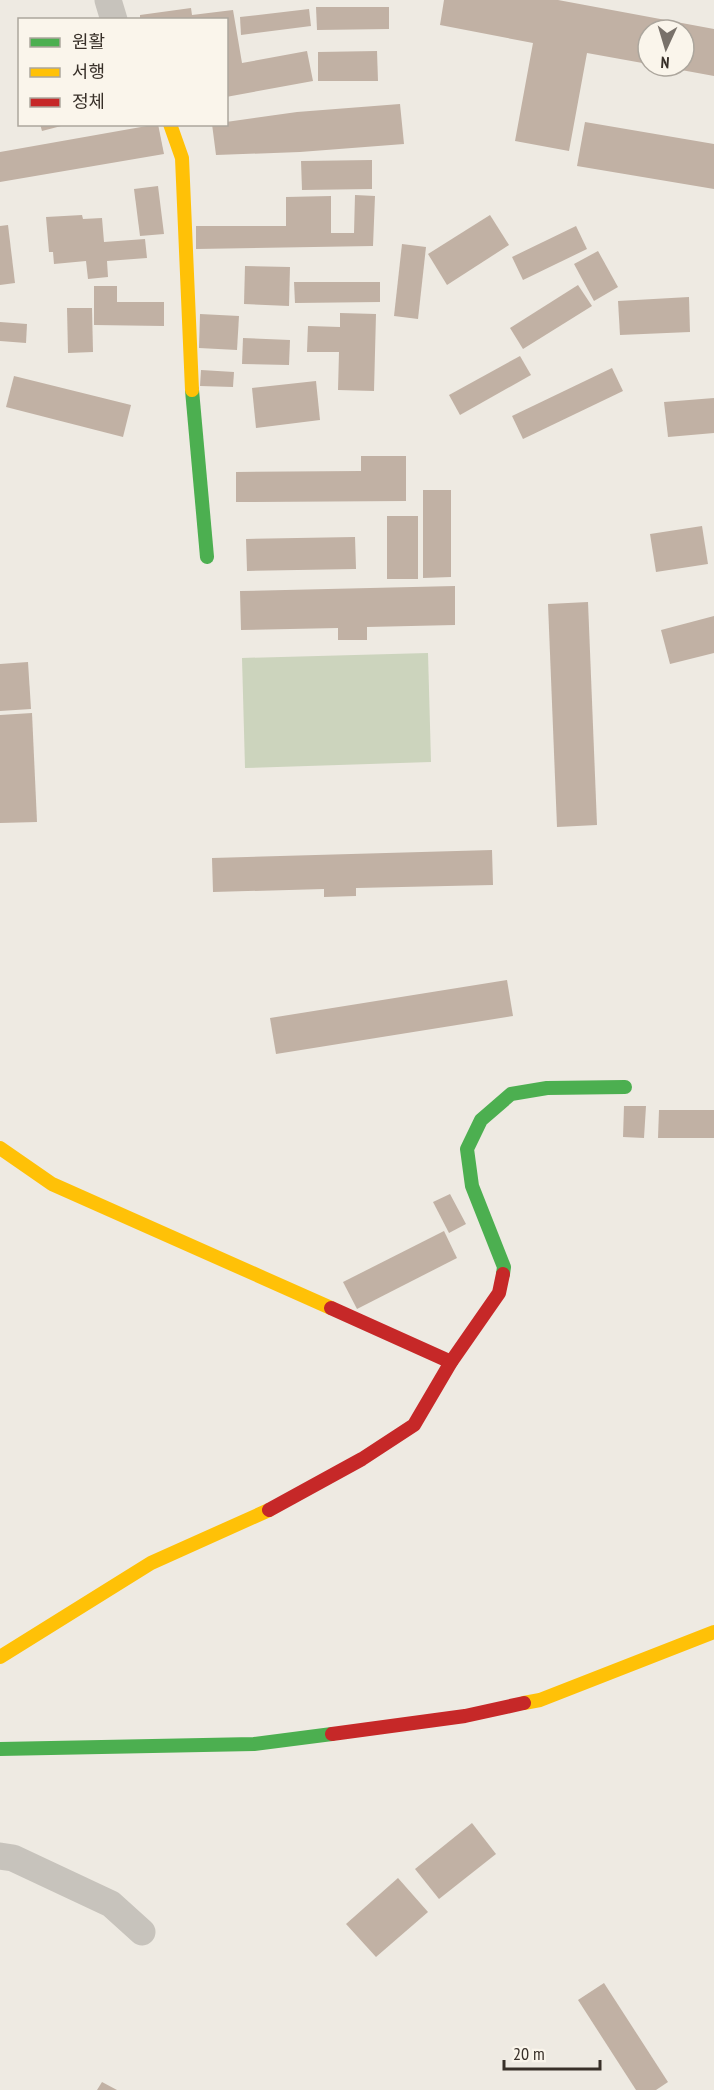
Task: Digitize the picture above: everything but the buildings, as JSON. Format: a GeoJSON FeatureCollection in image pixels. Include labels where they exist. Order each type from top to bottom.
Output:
{"type":"FeatureCollection","features":[{"type":"Feature","properties":{"kind":"street"},"geometry":{"type":"LineString","coordinates":[[108,0],[113,18]]}},
{"type":"Feature","properties":{"kind":"street"},"geometry":{"type":"LineString","coordinates":[[171,126],[182,158],[192,398],[207,557]]}},
{"type":"Feature","properties":{"kind":"street"},"geometry":{"type":"LineString","coordinates":[[0,1657],[151,1563],[254,1518],[362,1459],[414,1425],[451,1362],[499,1293],[504,1267],[472,1186],[468,1149],[481,1120],[511,1094],[548,1088],[625,1087]]}},
{"type":"Feature","properties":{"kind":"street"},"geometry":{"type":"LineString","coordinates":[[0,1148],[52,1184],[451,1362]]}},
{"type":"Feature","properties":{"kind":"street"},"geometry":{"type":"LineString","coordinates":[[0,1749],[254,1744],[465,1716],[540,1700],[714,1632]]}},
{"type":"Feature","properties":{"kind":"street"},"geometry":{"type":"LineString","coordinates":[[0,1856],[13,1858],[111,1904],[142,1932]]}},
{"type":"Feature","properties":{"kind":"green space"},"geometry":{"type":"Polygon","coordinates":[[[428,653],[431,762],[245,768],[242,658],[428,653]]]}},
{"type":"Feature","properties":{"kind":"traffic: fast"},"geometry":{"type":"LineString","coordinates":[[192,390],[207,557]]}},
{"type":"Feature","properties":{"kind":"traffic: fast"},"geometry":{"type":"LineString","coordinates":[[503,1274],[504,1267],[472,1186],[467,1149],[481,1120],[511,1094],[547,1088],[625,1087]]}},
{"type":"Feature","properties":{"kind":"traffic: fast"},"geometry":{"type":"LineString","coordinates":[[0,1749],[254,1744],[332,1734]]}},
{"type":"Feature","properties":{"kind":"traffic: slow"},"geometry":{"type":"LineString","coordinates":[[171,126],[182,158],[192,390]]}},
{"type":"Feature","properties":{"kind":"traffic: slow"},"geometry":{"type":"LineString","coordinates":[[0,1148],[52,1184],[331,1308]]}},
{"type":"Feature","properties":{"kind":"traffic: slow"},"geometry":{"type":"LineString","coordinates":[[0,1657],[151,1563],[269,1510]]}},
{"type":"Feature","properties":{"kind":"traffic: slow"},"geometry":{"type":"LineString","coordinates":[[524,1703],[540,1700],[714,1632]]}},
{"type":"Feature","properties":{"kind":"traffic: jam"},"geometry":{"type":"LineString","coordinates":[[269,1510],[362,1459],[414,1425],[451,1362],[499,1293],[503,1274]]}},
{"type":"Feature","properties":{"kind":"traffic: jam"},"geometry":{"type":"LineString","coordinates":[[331,1308],[451,1362]]}},
{"type":"Feature","properties":{"kind":"traffic: jam"},"geometry":{"type":"LineString","coordinates":[[332,1734],[465,1716],[524,1703]]}}]}
